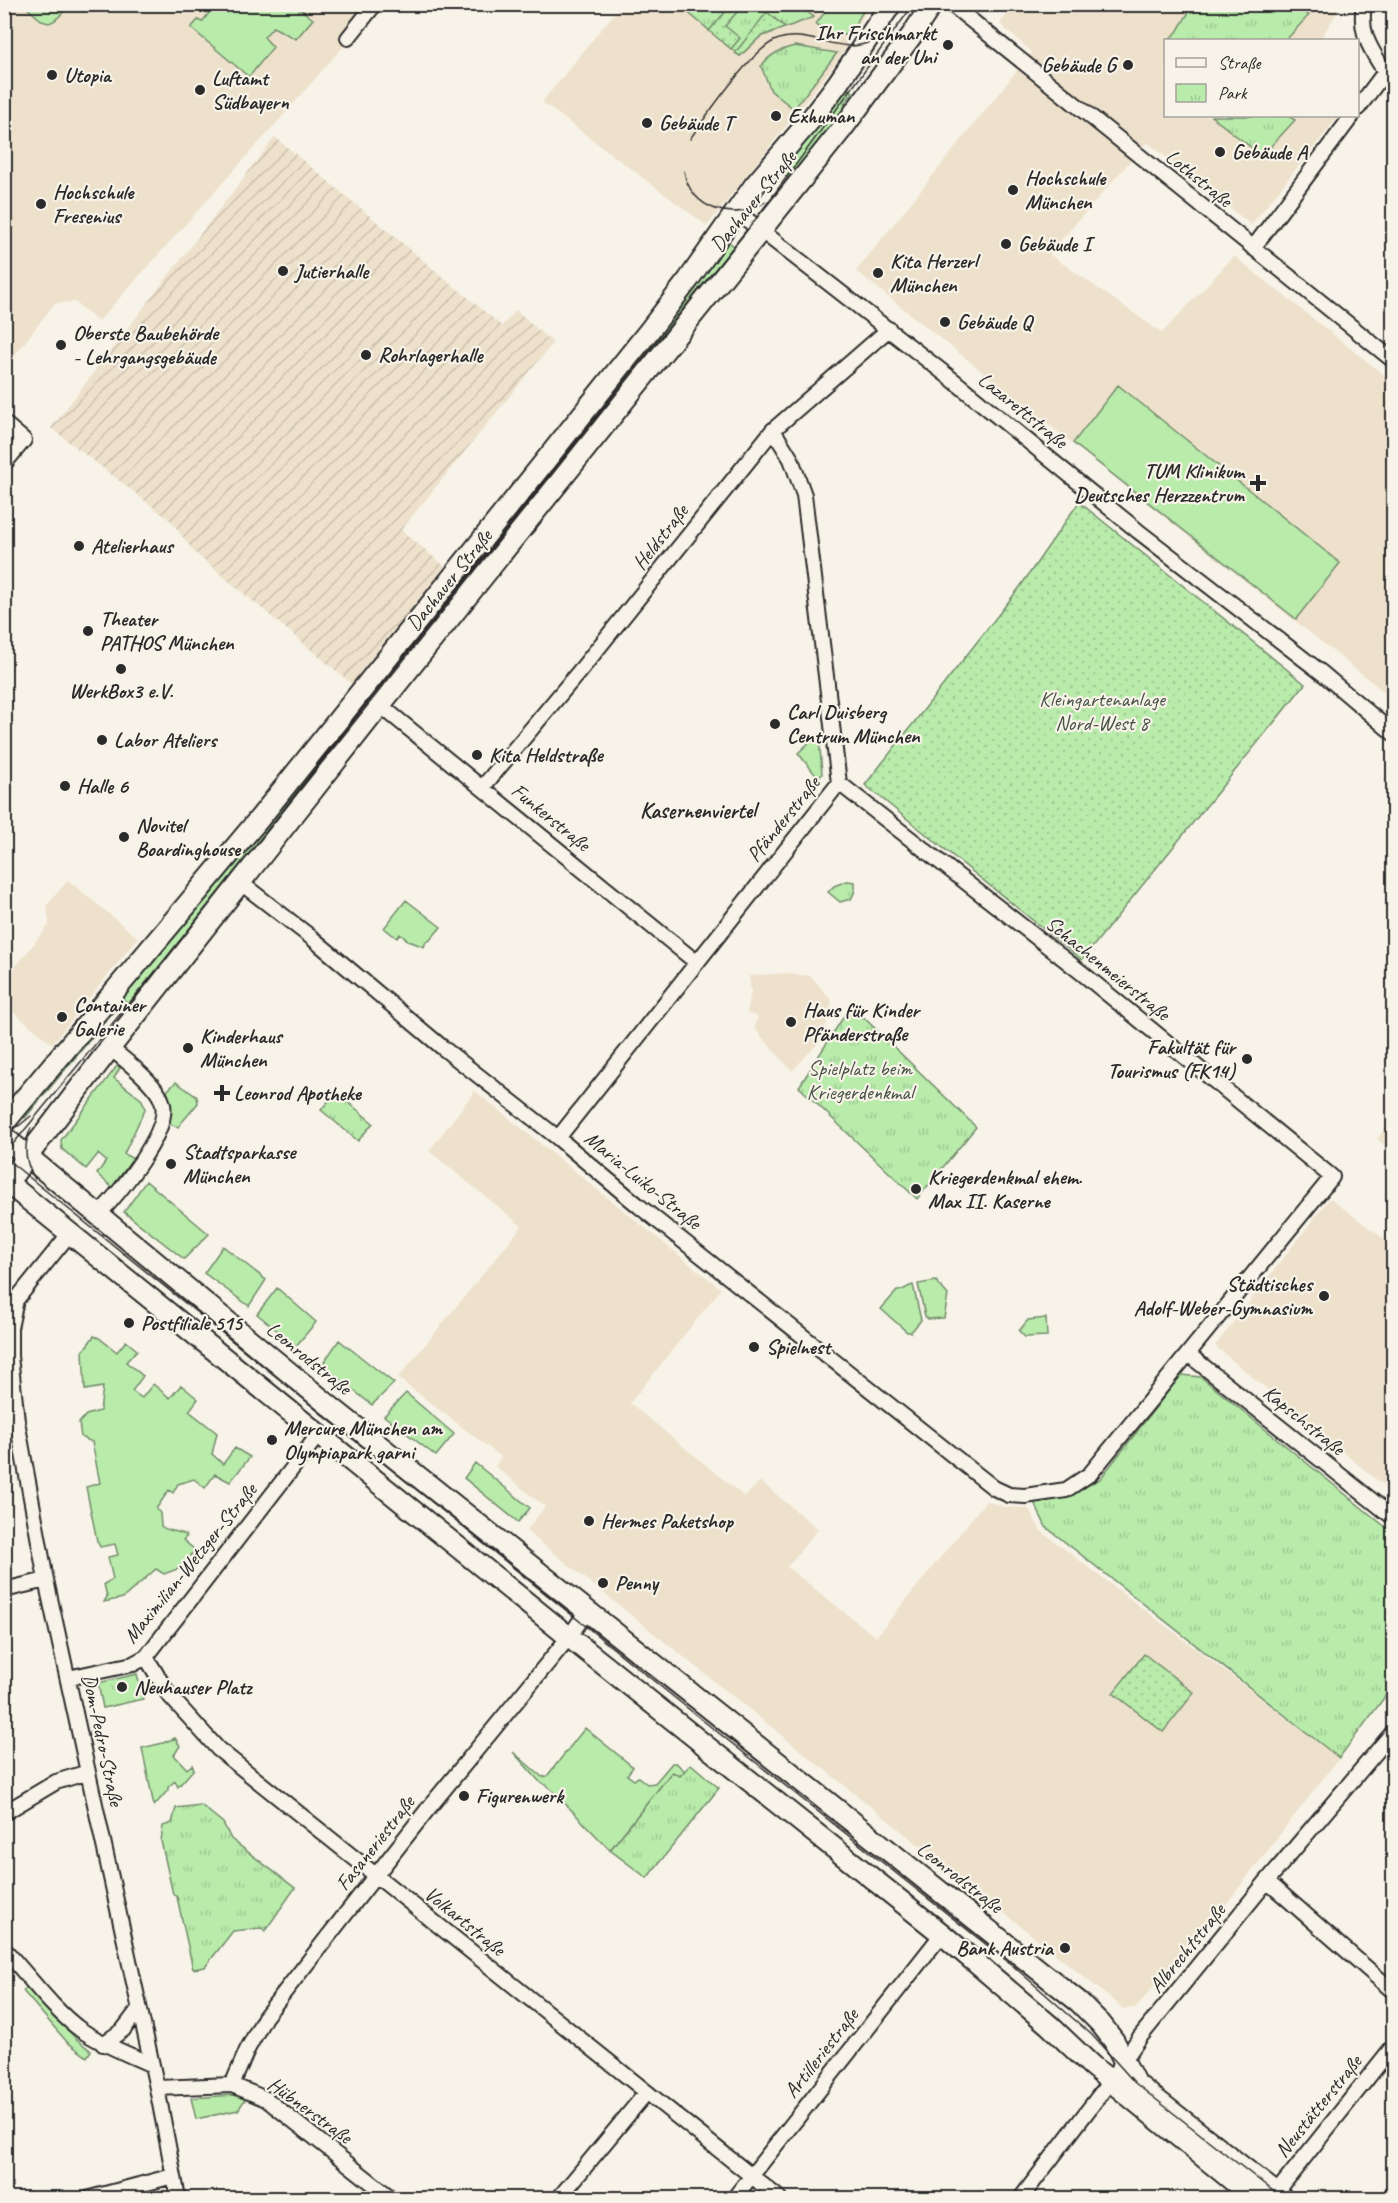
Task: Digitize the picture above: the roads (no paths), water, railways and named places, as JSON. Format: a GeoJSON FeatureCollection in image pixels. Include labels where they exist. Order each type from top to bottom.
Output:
{"type":"FeatureCollection","features":[{"type":"Feature","properties":{"kind":"main road","name":"Dachauer Straße"},"geometry":{"type":"LineString","coordinates":[[4,1123],[259,819],[683,288],[736,211],[838,83],[891,4]]}},
{"type":"Feature","properties":{"kind":"main road","name":"Dachauer Straße"},"geometry":{"type":"LineString","coordinates":[[6,1183],[380,705],[880,78],[932,4]]}},
{"type":"Feature","properties":{"kind":"main road","name":"Leonrodstraße"},"geometry":{"type":"LineString","coordinates":[[4,1137],[332,1408],[1079,2002],[1101,2024],[1125,2060],[1135,2083],[1279,2196]]}},
{"type":"Feature","properties":{"kind":"main road"},"geometry":{"type":"LineString","coordinates":[[6,1183],[942,1934],[1042,2019],[1110,2081],[1254,2199]]}},
{"type":"Feature","properties":{"kind":"street"},"geometry":{"type":"LineString","coordinates":[[348,38],[375,4]]}},
{"type":"Feature","properties":{"kind":"street","name":"Lothstraße"},"geometry":{"type":"LineString","coordinates":[[951,4],[1394,361]]}},
{"type":"Feature","properties":{"kind":"street"},"geometry":{"type":"LineString","coordinates":[[1359,107],[1389,73],[1367,44],[1361,19],[1364,4]]}},
{"type":"Feature","properties":{"kind":"street"},"geometry":{"type":"LineString","coordinates":[[1253,248],[1351,117]]}},
{"type":"Feature","properties":{"kind":"street","name":"Lazarettstraße"},"geometry":{"type":"LineString","coordinates":[[736,211],[889,329],[1138,531],[1322,673],[1394,734]]}},
{"type":"Feature","properties":{"kind":"street","name":"Heldstraße"},"geometry":{"type":"LineString","coordinates":[[482,788],[583,667],[753,452],[773,430],[889,329]]}},
{"type":"Feature","properties":{"kind":"street"},"geometry":{"type":"LineString","coordinates":[[4,423],[24,440],[4,464]]}},
{"type":"Feature","properties":{"kind":"street","name":"Pfänderstraße"},"geometry":{"type":"LineString","coordinates":[[558,1138],[839,783],[804,495],[791,459],[773,430]]}},
{"type":"Feature","properties":{"kind":"street","name":"Funkerstraße"},"geometry":{"type":"LineString","coordinates":[[380,705],[696,962]]}},
{"type":"Feature","properties":{"kind":"street","name":"Schachenmeierstraße"},"geometry":{"type":"LineString","coordinates":[[839,783],[1083,973],[1332,1177],[1090,1474],[1066,1490],[1025,1496]]}},
{"type":"Feature","properties":{"kind":"street","name":"Maria-Luiko-Straße"},"geometry":{"type":"LineString","coordinates":[[241,883],[639,1206],[989,1484],[1009,1495],[1025,1496]]}},
{"type":"Feature","properties":{"kind":"street"},"geometry":{"type":"LineString","coordinates":[[99,1214],[125,1186],[136,1170],[160,1126],[164,1105],[158,1091],[110,1048]]}},
{"type":"Feature","properties":{"kind":"street"},"geometry":{"type":"LineString","coordinates":[[10,1299],[70,1233]]}},
{"type":"Feature","properties":{"kind":"street","name":"Dom-Pedro-Straße"},"geometry":{"type":"LineString","coordinates":[[10,1299],[10,1356],[17,1420],[46,1580],[157,2088],[178,2199]]}},
{"type":"Feature","properties":{"kind":"street","name":"Kapschstraße"},"geometry":{"type":"LineString","coordinates":[[1188,1354],[1394,1518]]}},
{"type":"Feature","properties":{"kind":"street","name":"Maximilian-Wetzger-Straße"},"geometry":{"type":"LineString","coordinates":[[68,1678],[133,1664],[146,1657],[319,1434]]}},
{"type":"Feature","properties":{"kind":"street"},"geometry":{"type":"LineString","coordinates":[[4,1590],[46,1580]]}},
{"type":"Feature","properties":{"kind":"street"},"geometry":{"type":"LineString","coordinates":[[569,1637],[587,1611]]}},
{"type":"Feature","properties":{"kind":"street","name":"Fasaneriestraße"},"geometry":{"type":"LineString","coordinates":[[232,2085],[247,2050],[265,2018],[569,1637]]}},
{"type":"Feature","properties":{"kind":"street","name":"Volkartstraße"},"geometry":{"type":"LineString","coordinates":[[146,1657],[168,1695],[213,1745],[779,2199]]}},
{"type":"Feature","properties":{"kind":"street","name":"Albrechtstraße"},"geometry":{"type":"LineString","coordinates":[[1021,2199],[1110,2081],[1140,2037],[1267,1881],[1392,1736]]}},
{"type":"Feature","properties":{"kind":"street"},"geometry":{"type":"LineString","coordinates":[[4,1813],[56,1782],[88,1772]]}},
{"type":"Feature","properties":{"kind":"street"},"geometry":{"type":"LineString","coordinates":[[1267,1881],[1394,1992]]}},
{"type":"Feature","properties":{"kind":"street","name":"Artilleriestraße"},"geometry":{"type":"LineString","coordinates":[[734,2199],[942,1934]]}},
{"type":"Feature","properties":{"kind":"street"},"geometry":{"type":"LineString","coordinates":[[4,1949],[79,2029],[103,2044],[152,2065]]}},
{"type":"Feature","properties":{"kind":"street"},"geometry":{"type":"LineString","coordinates":[[103,2044],[123,2030],[140,2009]]}},
{"type":"Feature","properties":{"kind":"street","name":"Neustätterstraße"},"geometry":{"type":"LineString","coordinates":[[1279,2196],[1394,2045]]}},
{"type":"Feature","properties":{"kind":"street","name":"Hübnerstraße"},"geometry":{"type":"LineString","coordinates":[[157,2088],[232,2085],[266,2099],[391,2199]]}},
{"type":"Feature","properties":{"kind":"street"},"geometry":{"type":"LineString","coordinates":[[559,2199],[646,2093]]}},
{"type":"Feature","properties":{"kind":"street"},"geometry":{"type":"LineString","coordinates":[[90,2199],[173,2176]]}},
{"type":"Feature","properties":{"kind":"tram line"},"geometry":{"type":"LineString","coordinates":[[4,1155],[154,973],[752,224],[914,4]]}},
{"type":"Feature","properties":{"kind":"tram line"},"geometry":{"type":"LineString","coordinates":[[690,139],[741,71],[764,47],[774,41],[789,37],[804,37],[847,46],[861,45],[876,39],[890,26]]}},
{"type":"Feature","properties":{"kind":"tram line"},"geometry":{"type":"LineString","coordinates":[[684,171],[695,195],[716,209],[741,212],[765,202]]}},
{"type":"Feature","properties":{"kind":"tram line"},"geometry":{"type":"LineString","coordinates":[[4,1132],[20,1125],[31,1116]]}},
{"type":"Feature","properties":{"kind":"tram line"},"geometry":{"type":"LineString","coordinates":[[31,1128],[26,1154],[35,1179]]}},
{"type":"Feature","properties":{"kind":"tram line"},"geometry":{"type":"LineString","coordinates":[[4,1157],[701,1719],[1012,1965],[1092,2035],[1135,2083],[1282,2198]]}},
{"type":"Feature","properties":{"kind":"place","name":"Ihr Frischmarkt an der Uni"},"geometry":{"type":"Point","coordinates":[948,45]}},
{"type":"Feature","properties":{"kind":"place","name":"Gebäude G"},"geometry":{"type":"Point","coordinates":[1128,65]}},
{"type":"Feature","properties":{"kind":"place","name":"Utopia"},"geometry":{"type":"Point","coordinates":[52,75]}},
{"type":"Feature","properties":{"kind":"place","name":"Luftamt Südbayern"},"geometry":{"type":"Point","coordinates":[200,90]}},
{"type":"Feature","properties":{"kind":"place","name":"Exhuman"},"geometry":{"type":"Point","coordinates":[776,116]}},
{"type":"Feature","properties":{"kind":"place","name":"Gebäude T"},"geometry":{"type":"Point","coordinates":[647,123]}},
{"type":"Feature","properties":{"kind":"place","name":"Gebäude A"},"geometry":{"type":"Point","coordinates":[1220,152]}},
{"type":"Feature","properties":{"kind":"place","name":"Hochschule München"},"geometry":{"type":"Point","coordinates":[1013,190]}},
{"type":"Feature","properties":{"kind":"place","name":"Hochschule Fresenius"},"geometry":{"type":"Point","coordinates":[41,204]}},
{"type":"Feature","properties":{"kind":"place","name":"Gebäude I"},"geometry":{"type":"Point","coordinates":[1006,244]}},
{"type":"Feature","properties":{"kind":"place","name":"Jutierhalle"},"geometry":{"type":"Point","coordinates":[283,271]}},
{"type":"Feature","properties":{"kind":"place","name":"Kita Herzerl München"},"geometry":{"type":"Point","coordinates":[878,273]}},
{"type":"Feature","properties":{"kind":"place","name":"Gebäude Q"},"geometry":{"type":"Point","coordinates":[945,322]}},
{"type":"Feature","properties":{"kind":"place","name":"Oberste Baubehörde - Lehrgangsgebäude"},"geometry":{"type":"Point","coordinates":[61,345]}},
{"type":"Feature","properties":{"kind":"place","name":"Rohrlagerhalle"},"geometry":{"type":"Point","coordinates":[366,355]}},
{"type":"Feature","properties":{"kind":"place","name":"TUM Klinikum Deutsches Herzzentrum"},"geometry":{"type":"Point","coordinates":[1258,483]}},
{"type":"Feature","properties":{"kind":"place","name":"Atelierhaus"},"geometry":{"type":"Point","coordinates":[79,546]}},
{"type":"Feature","properties":{"kind":"place","name":"Theater PATHOS München"},"geometry":{"type":"Point","coordinates":[88,631]}},
{"type":"Feature","properties":{"kind":"place","name":"WerkBox3 e.V."},"geometry":{"type":"Point","coordinates":[121,669]}},
{"type":"Feature","properties":{"kind":"place","name":"Carl Duisberg Centrum München"},"geometry":{"type":"Point","coordinates":[775,724]}},
{"type":"Feature","properties":{"kind":"place","name":"Labor Ateliers"},"geometry":{"type":"Point","coordinates":[102,740]}},
{"type":"Feature","properties":{"kind":"place","name":"Kita Heldstraße"},"geometry":{"type":"Point","coordinates":[477,755]}},
{"type":"Feature","properties":{"kind":"place","name":"Halle 6"},"geometry":{"type":"Point","coordinates":[65,786]}},
{"type":"Feature","properties":{"kind":"place","name":"Novitel Boardinghouse"},"geometry":{"type":"Point","coordinates":[124,837]}},
{"type":"Feature","properties":{"kind":"place","name":"Container Galerie"},"geometry":{"type":"Point","coordinates":[62,1017]}},
{"type":"Feature","properties":{"kind":"place","name":"Haus für Kinder Pfänderstraße"},"geometry":{"type":"Point","coordinates":[791,1022]}},
{"type":"Feature","properties":{"kind":"place","name":"Kinderhaus München"},"geometry":{"type":"Point","coordinates":[188,1048]}},
{"type":"Feature","properties":{"kind":"place","name":"Fakultät für Tourismus (FK14)"},"geometry":{"type":"Point","coordinates":[1247,1059]}},
{"type":"Feature","properties":{"kind":"place","name":"Leonrod Apotheke"},"geometry":{"type":"Point","coordinates":[222,1093]}},
{"type":"Feature","properties":{"kind":"place","name":"Stadtsparkasse München"},"geometry":{"type":"Point","coordinates":[171,1164]}},
{"type":"Feature","properties":{"kind":"place","name":"Kriegerdenkmal ehem. Max II. Kaserne"},"geometry":{"type":"Point","coordinates":[916,1189]}},
{"type":"Feature","properties":{"kind":"place","name":"Städtisches Adolf-Weber-Gymnasium"},"geometry":{"type":"Point","coordinates":[1324,1296]}},
{"type":"Feature","properties":{"kind":"place","name":"Postfiliale 515"},"geometry":{"type":"Point","coordinates":[129,1323]}},
{"type":"Feature","properties":{"kind":"place","name":"Spielnest"},"geometry":{"type":"Point","coordinates":[754,1347]}},
{"type":"Feature","properties":{"kind":"place","name":"Mercure München am Olympiapark garni"},"geometry":{"type":"Point","coordinates":[272,1440]}},
{"type":"Feature","properties":{"kind":"place","name":"Hermes Paketshop"},"geometry":{"type":"Point","coordinates":[589,1521]}},
{"type":"Feature","properties":{"kind":"place","name":"Penny"},"geometry":{"type":"Point","coordinates":[603,1583]}},
{"type":"Feature","properties":{"kind":"place","name":"Neuhauser Platz"},"geometry":{"type":"Point","coordinates":[122,1687]}},
{"type":"Feature","properties":{"kind":"place","name":"Figurenwerk"},"geometry":{"type":"Point","coordinates":[464,1796]}},
{"type":"Feature","properties":{"kind":"place","name":"Bank Austria"},"geometry":{"type":"Point","coordinates":[1065,1948]}},
{"type":"Feature","properties":{"kind":"district","name":"Kasernenviertel"},"geometry":{"type":"Point","coordinates":[698,811]}},
{"type":"Feature","properties":{"kind":"park label","name":"Kleingartenanlage Nord-West 8"},"geometry":{"type":"Point","coordinates":[1102,711]}},
{"type":"Feature","properties":{"kind":"park label","name":"Spielplatz beim Kriegerdenkmal"},"geometry":{"type":"Point","coordinates":[860,1080]}}]}
